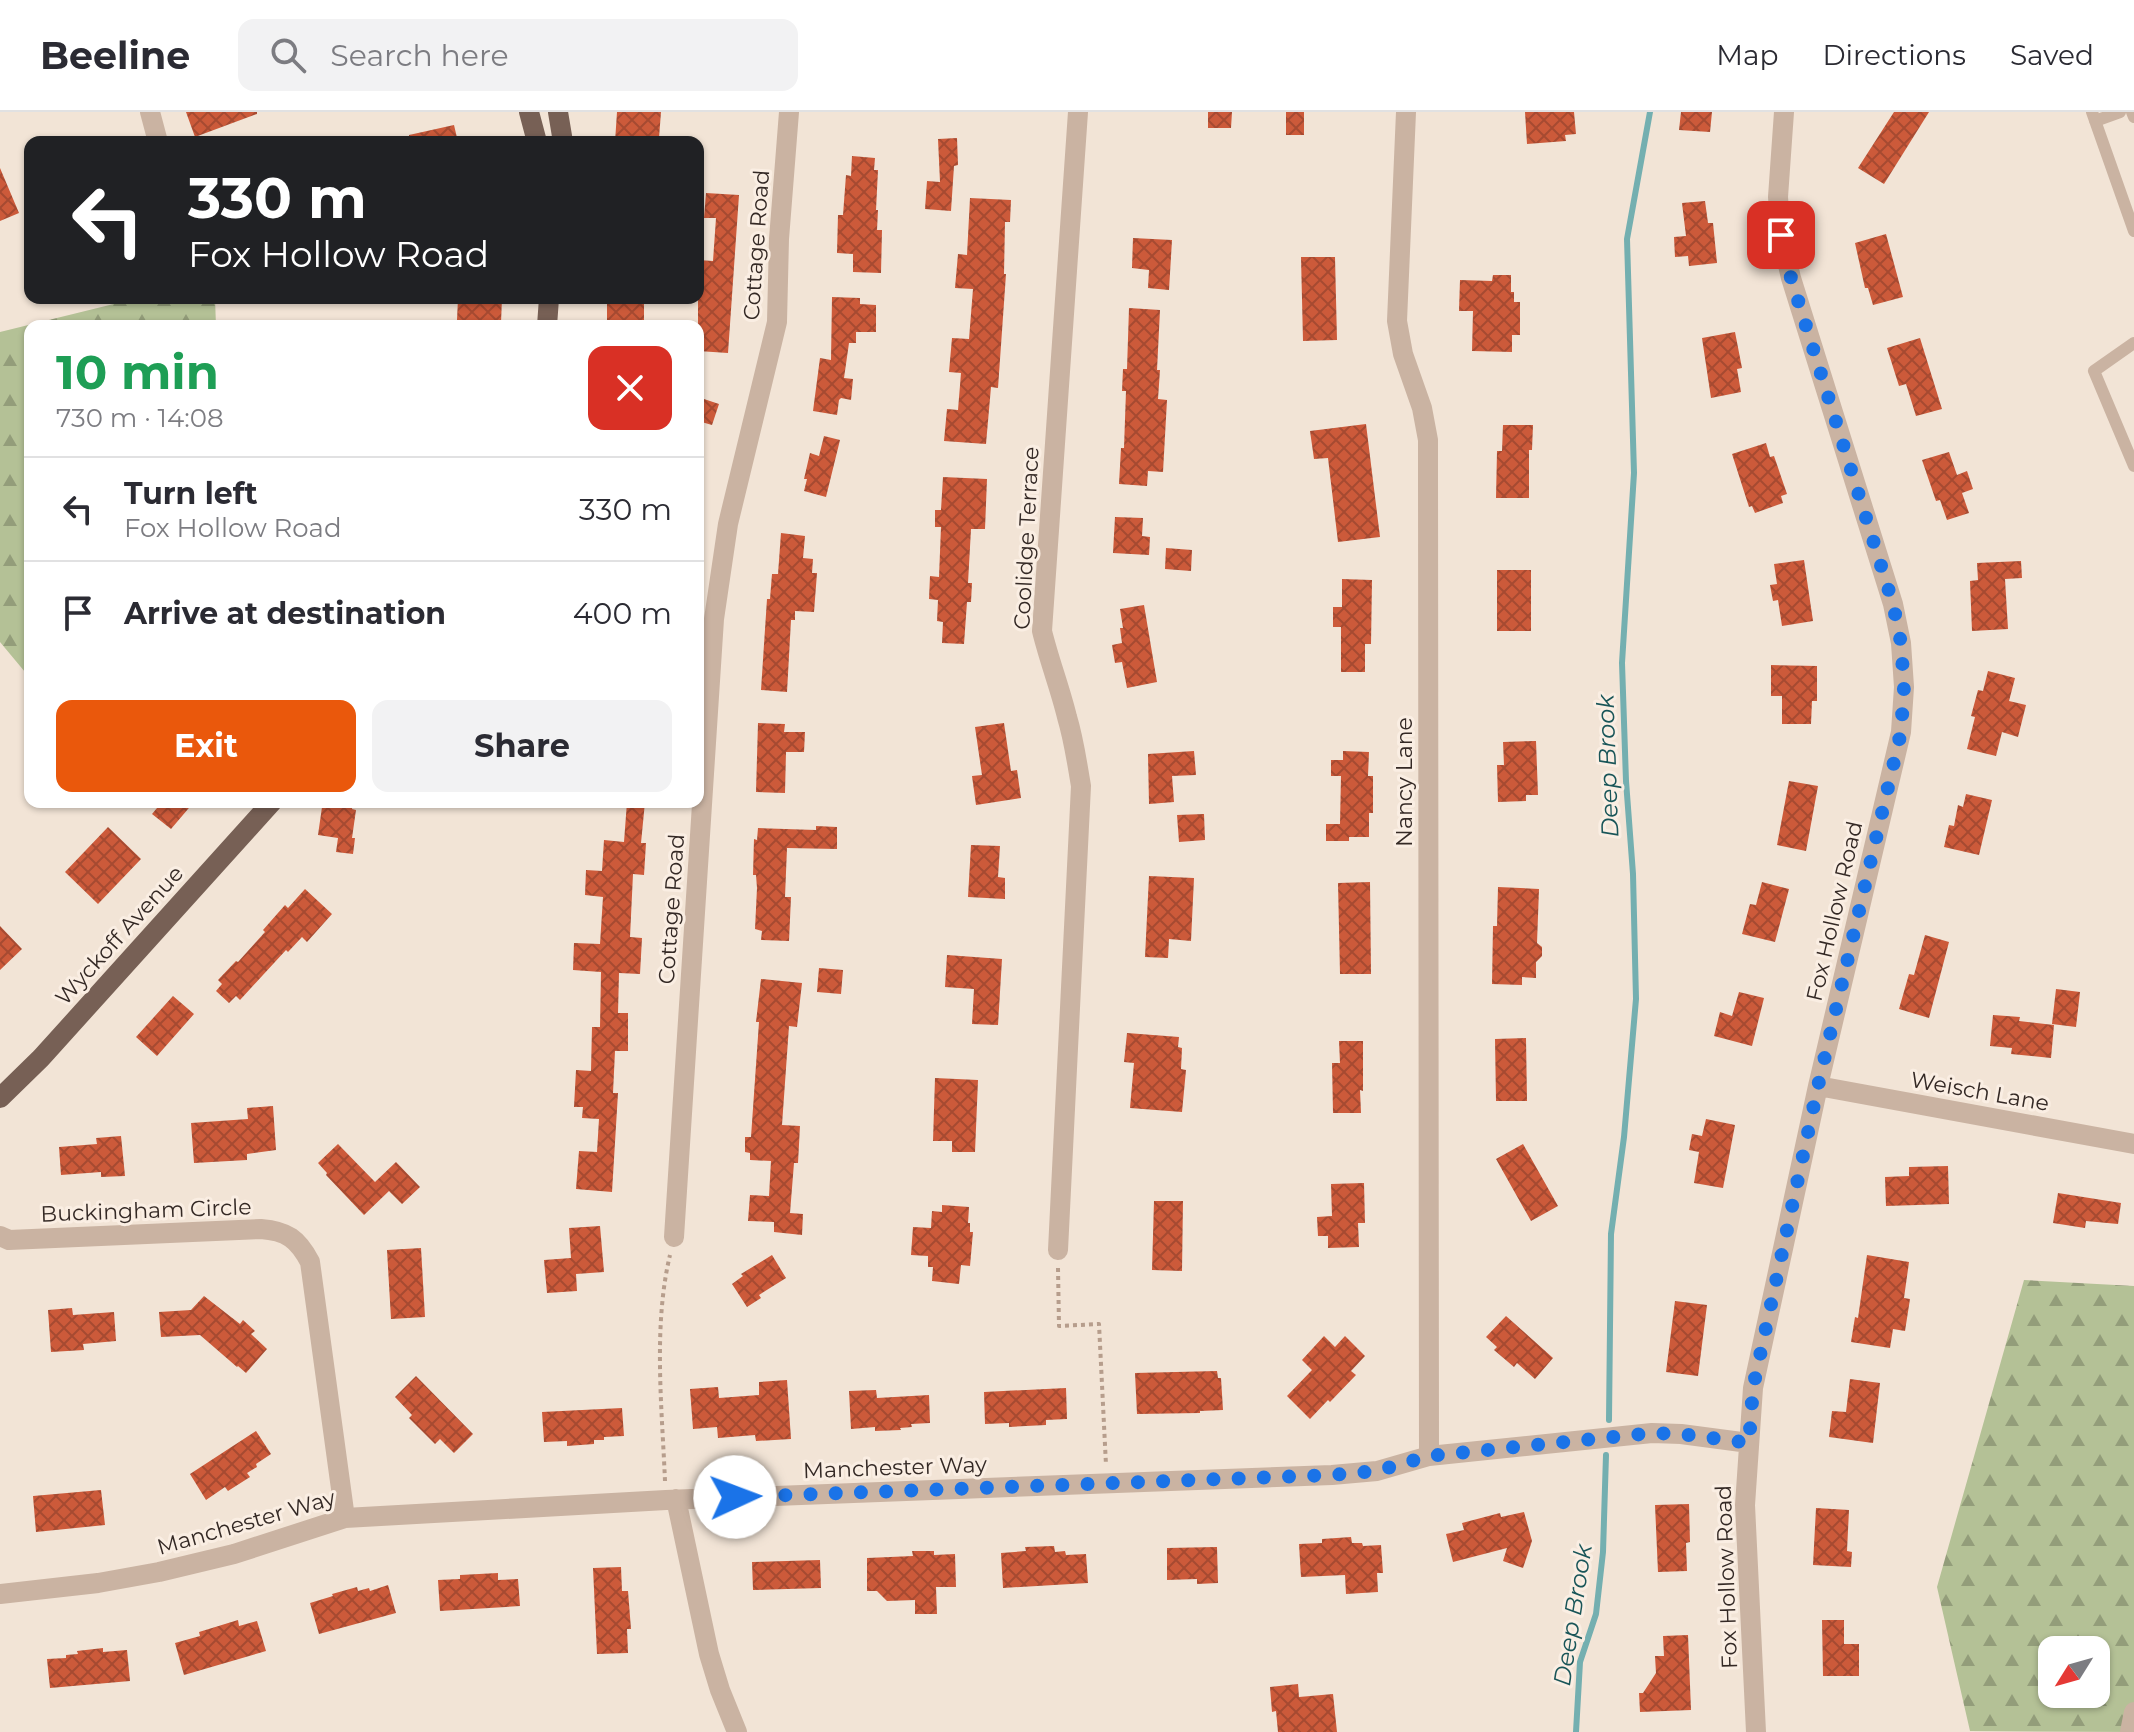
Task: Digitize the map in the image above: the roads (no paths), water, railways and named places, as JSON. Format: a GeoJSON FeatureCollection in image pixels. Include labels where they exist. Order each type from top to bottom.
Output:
{"type":"FeatureCollection","features":[{"type":"Feature","properties":{"kind":"main road"},"geometry":{"type":"LineString","coordinates":[[529,112],[535,136]]}},
{"type":"Feature","properties":{"kind":"main road"},"geometry":{"type":"LineString","coordinates":[[558,112],[562,136]]}},
{"type":"Feature","properties":{"kind":"main road"},"geometry":{"type":"LineString","coordinates":[[564,136],[568,112]]}},
{"type":"Feature","properties":{"kind":"main road","name":"Wyckoff Avenue"},"geometry":{"type":"LineString","coordinates":[[0,1098],[41,1058],[267,808]]}},
{"type":"Feature","properties":{"kind":"street"},"geometry":{"type":"LineString","coordinates":[[150,112],[156,136]]}},
{"type":"Feature","properties":{"kind":"street","name":"Cottage Road"},"geometry":{"type":"LineString","coordinates":[[704,774],[714,619],[728,524],[777,322],[779,239],[789,112]]}},
{"type":"Feature","properties":{"kind":"street","name":"Coolidge Terrace"},"geometry":{"type":"LineString","coordinates":[[1058,1250],[1081,786],[1067,713],[1042,631],[1078,112]]}},
{"type":"Feature","properties":{"kind":"street","name":"Nancy Lane"},"geometry":{"type":"LineString","coordinates":[[1406,112],[1397,321],[1403,354],[1422,408],[1428,440],[1429,1456]]}},
{"type":"Feature","properties":{"kind":"street","name":"Fox Hollow Road"},"geometry":{"type":"LineString","coordinates":[[1756,1732],[1745,1505],[1753,1388],[1818,1086],[1901,732],[1904,687],[1901,643],[1893,604],[1791,278],[1781,235],[1778,197],[1784,112]]}},
{"type":"Feature","properties":{"kind":"street","name":"Cottage Road"},"geometry":{"type":"LineString","coordinates":[[674,1237],[702,808]]}},
{"type":"Feature","properties":{"kind":"street","name":"Weisch Lane"},"geometry":{"type":"LineString","coordinates":[[1818,1086],[2134,1144]]}},
{"type":"Feature","properties":{"kind":"street","name":"Buckingham Circle"},"geometry":{"type":"LineString","coordinates":[[0,1236],[9,1240],[261,1229],[276,1230],[290,1237],[302,1248],[310,1262],[345,1518]]}},
{"type":"Feature","properties":{"kind":"street","name":"Manchester Way"},"geometry":{"type":"LineString","coordinates":[[0,1594],[98,1583],[159,1572],[234,1554],[345,1518],[671,1500],[1332,1475],[1377,1471],[1429,1456],[1652,1433],[1749,1443]]}},
{"type":"Feature","properties":{"kind":"street"},"geometry":{"type":"LineString","coordinates":[[671,1500],[709,1654],[737,1732]]}},
{"type":"Feature","properties":{"kind":"street"},"geometry":{"type":"LineString","coordinates":[[2130,1732],[2134,1712]]}},
{"type":"Feature","properties":{"kind":"lane"},"geometry":{"type":"LineString","coordinates":[[2120,112],[2094,116],[2134,231]]}},
{"type":"Feature","properties":{"kind":"lane"},"geometry":{"type":"LineString","coordinates":[[2134,343],[2094,371],[2134,466]]}},
{"type":"Feature","properties":{"kind":"waterway","name":"Deep Brook"},"geometry":{"type":"LineString","coordinates":[[1609,1420],[1611,1234],[1624,1137],[1636,999],[1622,663],[1634,473],[1627,239],[1650,112]]}},
{"type":"Feature","properties":{"kind":"waterway","name":"Deep Brook"},"geometry":{"type":"LineString","coordinates":[[1576,1732],[1580,1662],[1596,1614],[1603,1552],[1606,1455]]}}]}
